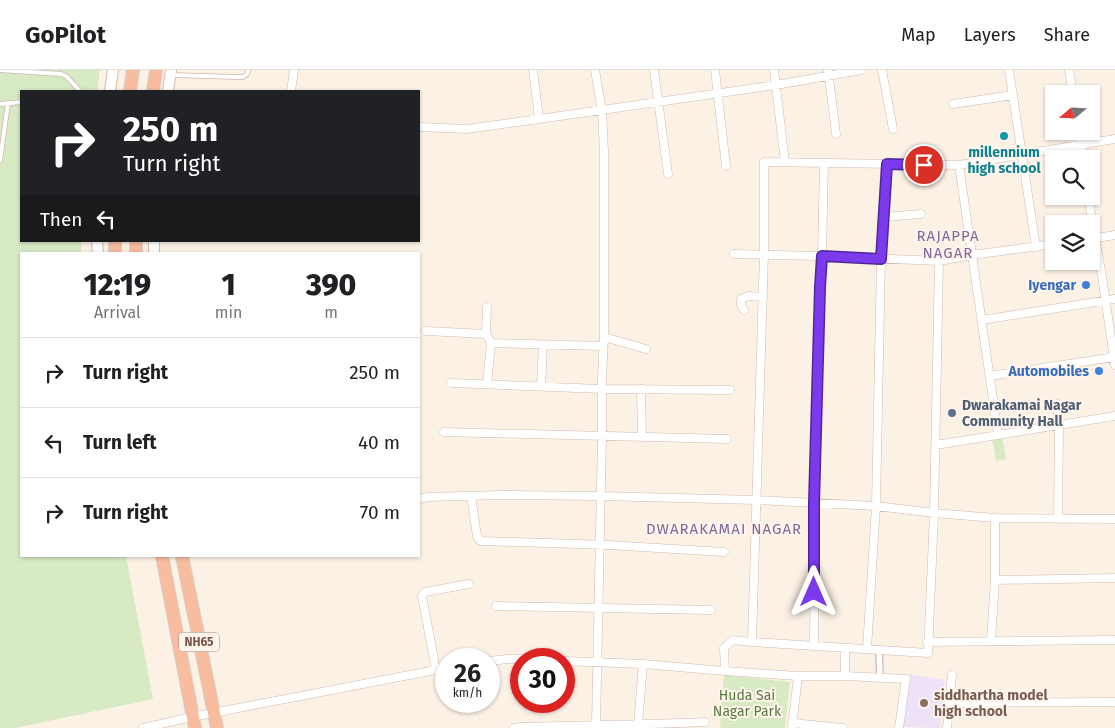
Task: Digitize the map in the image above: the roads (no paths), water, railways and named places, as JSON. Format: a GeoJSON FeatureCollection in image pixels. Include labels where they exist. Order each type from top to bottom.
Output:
{"type":"FeatureCollection","features":[{"type":"Feature","properties":{"kind":"highway"},"geometry":{"type":"LineString","coordinates":[[130,90],[133,70]]}},
{"type":"Feature","properties":{"kind":"highway"},"geometry":{"type":"LineString","coordinates":[[153,90],[156,70]]}},
{"type":"Feature","properties":{"kind":"highway","name":"NH65"},"geometry":{"type":"LineString","coordinates":[[162,557],[193,723]]}},
{"type":"Feature","properties":{"kind":"highway","name":"NH65"},"geometry":{"type":"LineString","coordinates":[[182,557],[217,728]]}},
{"type":"Feature","properties":{"kind":"street"},"geometry":{"type":"LineString","coordinates":[[110,90],[113,70]]}},
{"type":"Feature","properties":{"kind":"street"},"geometry":{"type":"LineString","coordinates":[[291,90],[294,70]]}},
{"type":"Feature","properties":{"kind":"street"},"geometry":{"type":"LineString","coordinates":[[533,70],[539,120]]}},
{"type":"Feature","properties":{"kind":"street"},"geometry":{"type":"LineString","coordinates":[[595,70],[602,111],[604,152],[604,337],[596,725]]}},
{"type":"Feature","properties":{"kind":"street"},"geometry":{"type":"LineString","coordinates":[[654,70],[668,174]]}},
{"type":"Feature","properties":{"kind":"street"},"geometry":{"type":"LineString","coordinates":[[715,70],[726,166]]}},
{"type":"Feature","properties":{"kind":"street"},"geometry":{"type":"LineString","coordinates":[[774,70],[785,162]]}},
{"type":"Feature","properties":{"kind":"street"},"geometry":{"type":"LineString","coordinates":[[420,127],[467,129],[539,120],[776,85],[829,73],[861,70]]}},
{"type":"Feature","properties":{"kind":"street"},"geometry":{"type":"LineString","coordinates":[[882,70],[893,129]]}},
{"type":"Feature","properties":{"kind":"street"},"geometry":{"type":"LineString","coordinates":[[1009,70],[1036,247]]}},
{"type":"Feature","properties":{"kind":"street"},"geometry":{"type":"LineString","coordinates":[[1069,70],[1072,85]]}},
{"type":"Feature","properties":{"kind":"street"},"geometry":{"type":"LineString","coordinates":[[168,90],[171,72]]}},
{"type":"Feature","properties":{"kind":"street"},"geometry":{"type":"LineString","coordinates":[[829,73],[836,134]]}},
{"type":"Feature","properties":{"kind":"street"},"geometry":{"type":"LineString","coordinates":[[953,104],[1013,95]]}},
{"type":"Feature","properties":{"kind":"street"},"geometry":{"type":"LineString","coordinates":[[752,642],[763,297],[764,162],[959,165],[1115,139]]}},
{"type":"Feature","properties":{"kind":"street"},"geometry":{"type":"LineString","coordinates":[[1079,140],[1081,150]]}},
{"type":"Feature","properties":{"kind":"street"},"geometry":{"type":"LineString","coordinates":[[814,646],[814,503],[824,162]]}},
{"type":"Feature","properties":{"kind":"street"},"geometry":{"type":"LineString","coordinates":[[867,649],[876,506],[881,259],[887,164]]}},
{"type":"Feature","properties":{"kind":"street"},"geometry":{"type":"LineString","coordinates":[[959,165],[998,434]]}},
{"type":"Feature","properties":{"kind":"street"},"geometry":{"type":"LineString","coordinates":[[884,217],[921,214]]}},
{"type":"Feature","properties":{"kind":"street"},"geometry":{"type":"LineString","coordinates":[[1100,238],[1115,235]]}},
{"type":"Feature","properties":{"kind":"street"},"geometry":{"type":"LineString","coordinates":[[734,254],[939,261],[1045,246]]}},
{"type":"Feature","properties":{"kind":"street"},"geometry":{"type":"LineString","coordinates":[[725,671],[724,648],[733,640],[928,653],[936,446],[939,261]]}},
{"type":"Feature","properties":{"kind":"street"},"geometry":{"type":"LineString","coordinates":[[990,376],[1115,360],[1100,270]]}},
{"type":"Feature","properties":{"kind":"street"},"geometry":{"type":"LineString","coordinates":[[744,310],[741,305],[741,299],[748,296],[763,297]]}},
{"type":"Feature","properties":{"kind":"street"},"geometry":{"type":"LineString","coordinates":[[982,320],[1115,299]]}},
{"type":"Feature","properties":{"kind":"street"},"geometry":{"type":"LineString","coordinates":[[487,307],[486,334],[491,343],[487,384]]}},
{"type":"Feature","properties":{"kind":"street"},"geometry":{"type":"LineString","coordinates":[[426,331],[486,334]]}},
{"type":"Feature","properties":{"kind":"street"},"geometry":{"type":"LineString","coordinates":[[604,337],[646,350]]}},
{"type":"Feature","properties":{"kind":"street"},"geometry":{"type":"LineString","coordinates":[[491,343],[603,346]]}},
{"type":"Feature","properties":{"kind":"street"},"geometry":{"type":"LineString","coordinates":[[541,386],[544,345]]}},
{"type":"Feature","properties":{"kind":"street"},"geometry":{"type":"LineString","coordinates":[[451,384],[602,389],[730,390]]}},
{"type":"Feature","properties":{"kind":"street"},"geometry":{"type":"LineString","coordinates":[[641,389],[642,437]]}},
{"type":"Feature","properties":{"kind":"street"},"geometry":{"type":"LineString","coordinates":[[1057,404],[1059,425],[1058,519]]}},
{"type":"Feature","properties":{"kind":"street"},"geometry":{"type":"LineString","coordinates":[[936,446],[998,434],[1115,416]]}},
{"type":"Feature","properties":{"kind":"street"},"geometry":{"type":"LineString","coordinates":[[444,432],[727,440]]}},
{"type":"Feature","properties":{"kind":"street"},"geometry":{"type":"LineString","coordinates":[[420,499],[500,495],[756,500],[876,506],[995,518],[1115,520]]}},
{"type":"Feature","properties":{"kind":"street"},"geometry":{"type":"LineString","coordinates":[[471,496],[477,536],[482,542],[600,545],[724,552]]}},
{"type":"Feature","properties":{"kind":"street"},"geometry":{"type":"LineString","coordinates":[[991,641],[995,518]]}},
{"type":"Feature","properties":{"kind":"street"},"geometry":{"type":"LineString","coordinates":[[994,580],[1115,578]]}},
{"type":"Feature","properties":{"kind":"street"},"geometry":{"type":"LineString","coordinates":[[435,665],[423,593],[469,584]]}},
{"type":"Feature","properties":{"kind":"street"},"geometry":{"type":"LineString","coordinates":[[496,606],[711,610]]}},
{"type":"Feature","properties":{"kind":"street"},"geometry":{"type":"LineString","coordinates":[[927,642],[1115,640]]}},
{"type":"Feature","properties":{"kind":"street"},"geometry":{"type":"LineString","coordinates":[[845,648],[845,676]]}},
{"type":"Feature","properties":{"kind":"street"},"geometry":{"type":"LineString","coordinates":[[879,650],[880,678]]}},
{"type":"Feature","properties":{"kind":"street"},"geometry":{"type":"LineString","coordinates":[[575,661],[643,664],[798,676],[906,679],[899,728]]}},
{"type":"Feature","properties":{"kind":"street"},"geometry":{"type":"LineString","coordinates":[[639,726],[643,664]]}},
{"type":"Feature","properties":{"kind":"street"},"geometry":{"type":"LineString","coordinates":[[143,728],[193,723],[214,714],[435,670]]}},
{"type":"Feature","properties":{"kind":"street"},"geometry":{"type":"LineString","coordinates":[[947,728],[952,675]]}},
{"type":"Feature","properties":{"kind":"street"},"geometry":{"type":"LineString","coordinates":[[798,676],[792,725],[843,728]]}},
{"type":"Feature","properties":{"kind":"street"},"geometry":{"type":"LineString","coordinates":[[949,703],[1115,702]]}},
{"type":"Feature","properties":{"kind":"street"},"geometry":{"type":"LineString","coordinates":[[518,728],[596,725],[639,726],[705,722]]}},
{"type":"Feature","properties":{"kind":"lane"},"geometry":{"type":"LineString","coordinates":[[0,70],[61,74],[66,76],[76,90]]}},
{"type":"Feature","properties":{"kind":"lane"},"geometry":{"type":"LineString","coordinates":[[171,72],[243,77],[248,74],[248,70]]}},
{"type":"Feature","properties":{"kind":"lane"},"geometry":{"type":"LineString","coordinates":[[0,104],[20,102]]}},
{"type":"Feature","properties":{"kind":"lane"},"geometry":{"type":"LineString","coordinates":[[0,161],[8,103]]}},
{"type":"Feature","properties":{"kind":"place","name":"millennium high school"},"geometry":{"type":"Point","coordinates":[1004,136]}},
{"type":"Feature","properties":{"kind":"place","name":"Iyengar"},"geometry":{"type":"Point","coordinates":[1086,285]}},
{"type":"Feature","properties":{"kind":"place","name":"Automobiles"},"geometry":{"type":"Point","coordinates":[1099,371]}},
{"type":"Feature","properties":{"kind":"place","name":"Dwarakamai Nagar Community Hall"},"geometry":{"type":"Point","coordinates":[952,413]}},
{"type":"Feature","properties":{"kind":"place","name":"siddhartha model high school"},"geometry":{"type":"Point","coordinates":[924,703]}},
{"type":"Feature","properties":{"kind":"district","name":"RAJAPPA NAGAR"},"geometry":{"type":"Point","coordinates":[948,244]}},
{"type":"Feature","properties":{"kind":"district","name":"DWARAKAMAI NAGAR"},"geometry":{"type":"Point","coordinates":[724,529]}},
{"type":"Feature","properties":{"kind":"park label","name":"Huda Sai Nagar Park"},"geometry":{"type":"Point","coordinates":[747,704]}}]}
